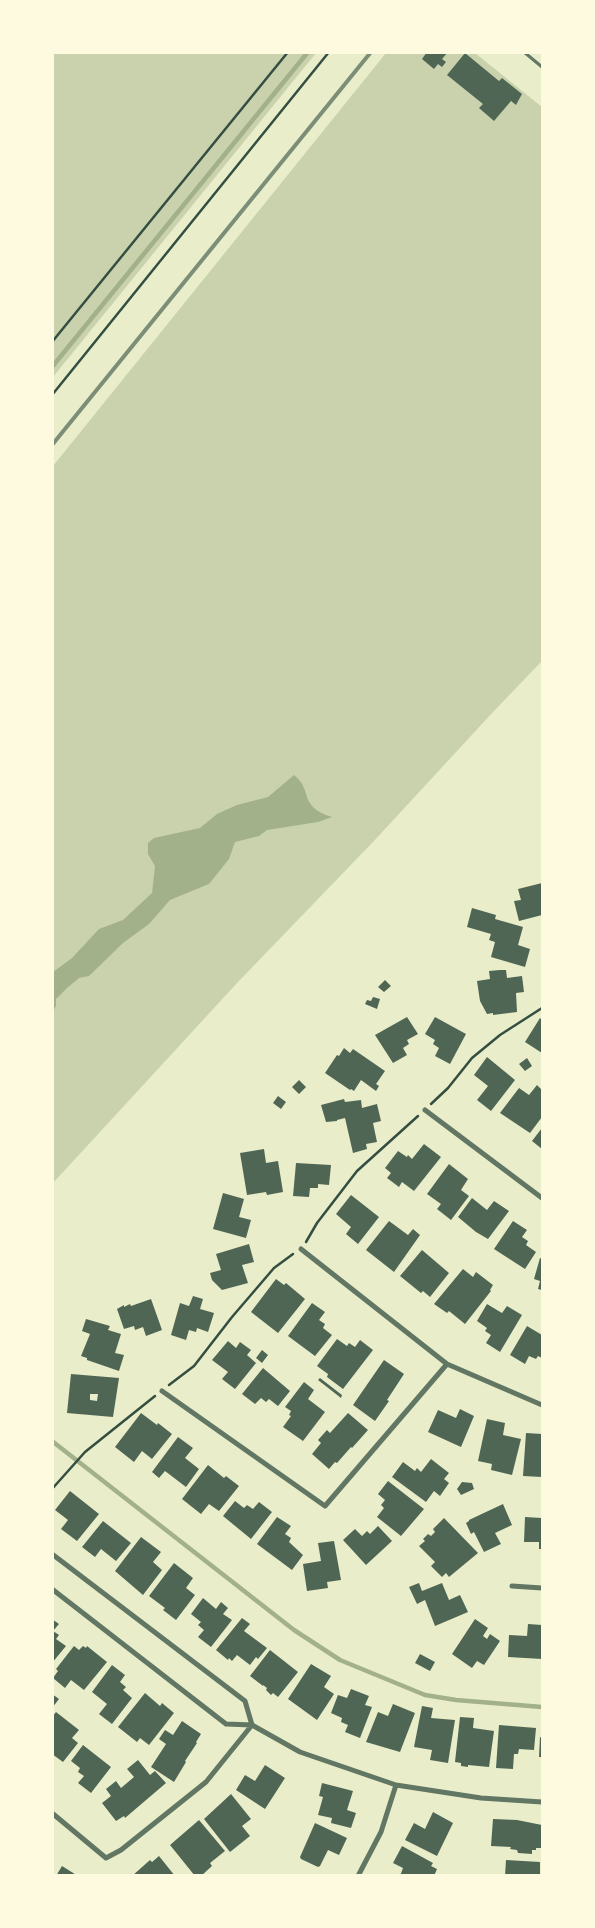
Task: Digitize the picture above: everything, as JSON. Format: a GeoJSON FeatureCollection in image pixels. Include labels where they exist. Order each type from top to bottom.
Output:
{"type":"FeatureCollection","features":[{"type":"Feature","properties":{"kind":"street"},"geometry":{"type":"LineString","coordinates":[[425,1110],[542,1198]]}},
{"type":"Feature","properties":{"kind":"street"},"geometry":{"type":"LineString","coordinates":[[301,1248],[447,1364],[542,1405]]}},
{"type":"Feature","properties":{"kind":"street"},"geometry":{"type":"LineString","coordinates":[[162,1391],[325,1506],[447,1364]]}},
{"type":"Feature","properties":{"kind":"street"},"geometry":{"type":"LineString","coordinates":[[52,1554],[245,1701],[252,1725]]}},
{"type":"Feature","properties":{"kind":"street"},"geometry":{"type":"LineString","coordinates":[[512,1586],[542,1588]]}},
{"type":"Feature","properties":{"kind":"street"},"geometry":{"type":"LineString","coordinates":[[52,1589],[226,1724],[252,1725],[300,1752],[396,1785],[481,1798],[542,1802]]}},
{"type":"Feature","properties":{"kind":"street"},"geometry":{"type":"LineString","coordinates":[[52,1813],[106,1858],[121,1850],[206,1782],[252,1725]]}},
{"type":"Feature","properties":{"kind":"street"},"geometry":{"type":"LineString","coordinates":[[358,1876],[381,1832],[396,1785]]}},
{"type":"Feature","properties":{"kind":"lane"},"geometry":{"type":"LineString","coordinates":[[524,52],[542,67]]}},
{"type":"Feature","properties":{"kind":"path"},"geometry":{"type":"LineString","coordinates":[[52,342],[288,52]]}},
{"type":"Feature","properties":{"kind":"path"},"geometry":{"type":"LineString","coordinates":[[52,396],[329,52]]}},
{"type":"Feature","properties":{"kind":"path"},"geometry":{"type":"LineString","coordinates":[[52,1489],[85,1452],[194,1366],[232,1317],[274,1268],[301,1248],[317,1223],[357,1172],[448,1088],[472,1058],[500,1035],[542,1008]]}},
{"type":"Feature","properties":{"kind":"shaded area"},"geometry":{"type":"Polygon","coordinates":[[[53,53],[316,53],[53,377],[53,53]]]}},
{"type":"Feature","properties":{"kind":"shaded area"},"geometry":{"type":"Polygon","coordinates":[[[386,53],[475,53],[542,107],[542,661],[373,842],[238,982],[53,1183],[53,466],[386,53]]]}},
{"type":"Feature","properties":{"kind":"shaded area"},"geometry":{"type":"Polygon","coordinates":[[[294,775],[300,781],[307,798],[314,808],[332,817],[318,822],[267,830],[259,836],[235,842],[229,859],[209,884],[170,900],[149,924],[123,943],[89,976],[79,978],[67,988],[56,999],[56,1006],[53,1011],[53,972],[72,958],[99,929],[123,920],[152,893],[155,866],[148,854],[148,843],[154,838],[200,828],[217,814],[237,805],[268,797],[294,775]]]}},
{"type":"Feature","properties":{"kind":"building"},"geometry":{"type":"Polygon","coordinates":[[[427,52],[448,52],[442,59],[446,62],[442,67],[438,64],[434,69],[422,59],[427,52]]]}},
{"type":"Feature","properties":{"kind":"building"},"geometry":{"type":"Polygon","coordinates":[[[465,53],[499,81],[502,78],[522,94],[516,105],[511,101],[494,121],[479,108],[483,104],[447,75],[465,53]]]}},
{"type":"Feature","properties":{"kind":"building"},"geometry":{"type":"Polygon","coordinates":[[[542,883],[542,915],[519,921],[514,901],[521,900],[518,889],[542,883]]]}},
{"type":"Feature","properties":{"kind":"building"},"geometry":{"type":"Polygon","coordinates":[[[472,908],[496,915],[495,919],[523,927],[518,945],[530,949],[525,967],[491,957],[495,942],[489,940],[491,934],[467,927],[472,908]]]}},
{"type":"Feature","properties":{"kind":"building"},"geometry":{"type":"Polygon","coordinates":[[[506,970],[507,978],[522,976],[524,992],[516,993],[517,1012],[487,1014],[480,1001],[477,981],[490,979],[489,971],[506,970]]]}},
{"type":"Feature","properties":{"kind":"building"},"geometry":{"type":"Polygon","coordinates":[[[385,980],[391,986],[384,992],[378,987],[385,980]]]}},
{"type":"Feature","properties":{"kind":"building"},"geometry":{"type":"Polygon","coordinates":[[[373,997],[380,999],[377,1009],[365,1004],[367,1000],[371,1001],[373,997]]]}},
{"type":"Feature","properties":{"kind":"building"},"geometry":{"type":"Polygon","coordinates":[[[407,1017],[418,1034],[407,1040],[409,1044],[403,1048],[407,1055],[393,1063],[375,1035],[407,1017]]]}},
{"type":"Feature","properties":{"kind":"building"},"geometry":{"type":"Polygon","coordinates":[[[435,1017],[466,1034],[450,1064],[435,1056],[439,1048],[433,1044],[435,1040],[425,1034],[435,1017]]]}},
{"type":"Feature","properties":{"kind":"building"},"geometry":{"type":"Polygon","coordinates":[[[540,1018],[542,1020],[542,1053],[525,1042],[540,1018]]]}},
{"type":"Feature","properties":{"kind":"building"},"geometry":{"type":"Polygon","coordinates":[[[344,1048],[350,1053],[353,1049],[385,1071],[376,1084],[379,1086],[376,1091],[361,1080],[354,1091],[350,1090],[325,1073],[344,1048]]]}},
{"type":"Feature","properties":{"kind":"building"},"geometry":{"type":"Polygon","coordinates":[[[487,1057],[515,1080],[491,1111],[477,1100],[488,1086],[474,1075],[487,1057]]]}},
{"type":"Feature","properties":{"kind":"building"},"geometry":{"type":"Polygon","coordinates":[[[527,1058],[532,1066],[525,1071],[519,1064],[527,1058]]]}},
{"type":"Feature","properties":{"kind":"building"},"geometry":{"type":"Polygon","coordinates":[[[299,1080],[306,1087],[299,1094],[292,1087],[299,1080]]]}},
{"type":"Feature","properties":{"kind":"building"},"geometry":{"type":"Polygon","coordinates":[[[537,1085],[542,1090],[542,1117],[530,1133],[500,1113],[519,1088],[529,1095],[537,1085]]]}},
{"type":"Feature","properties":{"kind":"building"},"geometry":{"type":"Polygon","coordinates":[[[278,1096],[286,1102],[281,1109],[273,1103],[278,1096]]]}},
{"type":"Feature","properties":{"kind":"building"},"geometry":{"type":"Polygon","coordinates":[[[344,1099],[345,1102],[361,1100],[362,1108],[377,1104],[381,1121],[373,1123],[377,1142],[366,1144],[367,1149],[353,1153],[345,1118],[326,1122],[321,1105],[344,1099]]]}},
{"type":"Feature","properties":{"kind":"building"},"geometry":{"type":"Polygon","coordinates":[[[542,1128],[542,1149],[532,1141],[542,1128]]]}},
{"type":"Feature","properties":{"kind":"building"},"geometry":{"type":"Polygon","coordinates":[[[424,1144],[441,1157],[414,1191],[402,1182],[399,1187],[387,1178],[391,1173],[385,1168],[398,1151],[412,1159],[424,1144]]]}},
{"type":"Feature","properties":{"kind":"building"},"geometry":{"type":"Polygon","coordinates":[[[264,1149],[266,1163],[278,1161],[283,1192],[267,1195],[266,1192],[247,1195],[240,1153],[264,1149]]]}},
{"type":"Feature","properties":{"kind":"building"},"geometry":{"type":"Polygon","coordinates":[[[296,1163],[331,1165],[329,1185],[318,1184],[318,1188],[310,1188],[309,1197],[293,1196],[296,1163]]]}},
{"type":"Feature","properties":{"kind":"building"},"geometry":{"type":"Polygon","coordinates":[[[449,1164],[468,1179],[461,1190],[469,1196],[451,1220],[437,1209],[441,1204],[427,1194],[449,1164]]]}},
{"type":"Feature","properties":{"kind":"building"},"geometry":{"type":"Polygon","coordinates":[[[223,1193],[244,1199],[239,1217],[251,1220],[246,1238],[213,1229],[223,1193]]]}},
{"type":"Feature","properties":{"kind":"building"},"geometry":{"type":"Polygon","coordinates":[[[351,1195],[379,1217],[358,1244],[346,1234],[351,1227],[336,1214],[351,1195]]]}},
{"type":"Feature","properties":{"kind":"building"},"geometry":{"type":"Polygon","coordinates":[[[472,1198],[487,1210],[494,1201],[509,1211],[488,1239],[458,1217],[472,1198]]]}},
{"type":"Feature","properties":{"kind":"building"},"geometry":{"type":"Polygon","coordinates":[[[389,1221],[408,1235],[413,1229],[420,1235],[394,1272],[366,1250],[389,1221]]]}},
{"type":"Feature","properties":{"kind":"building"},"geometry":{"type":"Polygon","coordinates":[[[513,1221],[527,1230],[522,1237],[528,1241],[526,1245],[536,1252],[525,1269],[494,1249],[513,1221]]]}},
{"type":"Feature","properties":{"kind":"building"},"geometry":{"type":"Polygon","coordinates":[[[249,1244],[254,1262],[242,1265],[248,1283],[222,1290],[212,1280],[210,1273],[221,1270],[216,1254],[249,1244]]]}},
{"type":"Feature","properties":{"kind":"building"},"geometry":{"type":"Polygon","coordinates":[[[422,1250],[449,1273],[430,1297],[423,1291],[421,1293],[400,1276],[422,1250]]]}},
{"type":"Feature","properties":{"kind":"building"},"geometry":{"type":"Polygon","coordinates":[[[540,1258],[542,1259],[542,1290],[538,1289],[540,1281],[534,1279],[540,1258]]]}},
{"type":"Feature","properties":{"kind":"building"},"geometry":{"type":"Polygon","coordinates":[[[463,1269],[473,1277],[476,1272],[493,1285],[491,1291],[465,1324],[449,1311],[447,1313],[434,1304],[463,1269]]]}},
{"type":"Feature","properties":{"kind":"building"},"geometry":{"type":"Polygon","coordinates":[[[276,1279],[284,1285],[286,1283],[305,1299],[278,1333],[251,1312],[276,1279]]]}},
{"type":"Feature","properties":{"kind":"building"},"geometry":{"type":"Polygon","coordinates":[[[193,1296],[203,1299],[200,1309],[214,1313],[208,1332],[197,1328],[196,1332],[189,1330],[186,1340],[171,1335],[180,1303],[189,1306],[193,1296]]]}},
{"type":"Feature","properties":{"kind":"building"},"geometry":{"type":"Polygon","coordinates":[[[151,1299],[162,1330],[146,1336],[143,1327],[135,1330],[134,1326],[124,1329],[117,1309],[124,1305],[124,1307],[130,1304],[131,1306],[151,1299]]]}},
{"type":"Feature","properties":{"kind":"building"},"geometry":{"type":"Polygon","coordinates":[[[312,1303],[325,1312],[319,1320],[325,1324],[323,1328],[332,1335],[315,1356],[288,1336],[312,1303]]]}},
{"type":"Feature","properties":{"kind":"building"},"geometry":{"type":"Polygon","coordinates":[[[487,1304],[502,1313],[507,1306],[522,1315],[500,1352],[486,1343],[491,1335],[485,1331],[487,1328],[477,1321],[487,1304]]]}},
{"type":"Feature","properties":{"kind":"building"},"geometry":{"type":"Polygon","coordinates":[[[86,1319],[110,1326],[108,1330],[121,1334],[115,1353],[124,1355],[119,1371],[87,1360],[87,1358],[81,1356],[90,1334],[82,1331],[86,1319]]]}},
{"type":"Feature","properties":{"kind":"building"},"geometry":{"type":"Polygon","coordinates":[[[527,1326],[542,1335],[542,1358],[538,1356],[536,1359],[529,1356],[525,1364],[510,1355],[527,1326]]]}},
{"type":"Feature","properties":{"kind":"building"},"geometry":{"type":"Polygon","coordinates":[[[337,1339],[347,1346],[349,1343],[355,1347],[360,1340],[373,1350],[343,1389],[327,1377],[328,1374],[317,1366],[337,1339]]]}},
{"type":"Feature","properties":{"kind":"building"},"geometry":{"type":"Polygon","coordinates":[[[228,1341],[236,1348],[240,1342],[251,1350],[247,1355],[256,1363],[235,1389],[222,1379],[228,1372],[212,1360],[228,1341]]]}},
{"type":"Feature","properties":{"kind":"building"},"geometry":{"type":"Polygon","coordinates":[[[262,1350],[268,1355],[262,1363],[256,1358],[262,1350]]]}},
{"type":"Feature","properties":{"kind":"building"},"geometry":{"type":"Polygon","coordinates":[[[384,1360],[404,1374],[375,1421],[353,1405],[384,1360]]]}},
{"type":"Feature","properties":{"kind":"building"},"geometry":{"type":"Polygon","coordinates":[[[263,1368],[290,1391],[278,1406],[269,1399],[266,1402],[261,1398],[255,1404],[242,1394],[263,1368]]]}},
{"type":"Feature","properties":{"kind":"building"},"geometry":{"type":"Polygon","coordinates":[[[71,1374],[119,1378],[113,1417],[67,1413],[71,1374]],[[90,1394],[90,1400],[97,1401],[98,1394],[90,1394]]]}},
{"type":"Feature","properties":{"kind":"building"},"geometry":{"type":"Polygon","coordinates":[[[320,1378],[342,1395],[341,1398],[318,1380],[320,1378]]]}},
{"type":"Feature","properties":{"kind":"building"},"geometry":{"type":"Polygon","coordinates":[[[304,1382],[314,1390],[308,1399],[325,1412],[303,1441],[283,1427],[291,1416],[289,1415],[291,1411],[285,1407],[304,1382]]]}},
{"type":"Feature","properties":{"kind":"building"},"geometry":{"type":"Polygon","coordinates":[[[460,1409],[474,1416],[461,1447],[428,1432],[438,1410],[456,1418],[460,1409]]]}},
{"type":"Feature","properties":{"kind":"building"},"geometry":{"type":"Polygon","coordinates":[[[141,1413],[172,1434],[152,1459],[142,1451],[134,1462],[115,1447],[141,1413]]]}},
{"type":"Feature","properties":{"kind":"building"},"geometry":{"type":"Polygon","coordinates":[[[348,1413],[368,1430],[329,1469],[312,1454],[321,1443],[318,1440],[327,1430],[330,1433],[348,1413]]]}},
{"type":"Feature","properties":{"kind":"building"},"geometry":{"type":"Polygon","coordinates":[[[487,1419],[505,1423],[503,1435],[521,1439],[512,1475],[491,1470],[492,1464],[478,1461],[487,1419]]]}},
{"type":"Feature","properties":{"kind":"building"},"geometry":{"type":"Polygon","coordinates":[[[526,1433],[542,1434],[542,1477],[523,1476],[526,1433]]]}},
{"type":"Feature","properties":{"kind":"building"},"geometry":{"type":"Polygon","coordinates":[[[178,1437],[193,1448],[185,1458],[199,1469],[186,1487],[165,1471],[159,1478],[152,1472],[178,1437]]]}},
{"type":"Feature","properties":{"kind":"building"},"geometry":{"type":"Polygon","coordinates":[[[431,1459],[449,1473],[444,1479],[449,1483],[440,1496],[434,1491],[426,1502],[392,1477],[403,1462],[415,1471],[417,1468],[421,1472],[431,1459]]]}},
{"type":"Feature","properties":{"kind":"building"},"geometry":{"type":"Polygon","coordinates":[[[208,1465],[224,1478],[226,1476],[239,1486],[219,1511],[209,1504],[201,1514],[182,1499],[208,1465]]]}},
{"type":"Feature","properties":{"kind":"building"},"geometry":{"type":"Polygon","coordinates":[[[388,1481],[424,1509],[401,1536],[377,1517],[384,1508],[381,1505],[385,1500],[378,1494],[388,1481]]]}},
{"type":"Feature","properties":{"kind":"building"},"geometry":{"type":"Polygon","coordinates":[[[462,1482],[472,1483],[474,1489],[461,1495],[457,1489],[462,1482]]]}},
{"type":"Feature","properties":{"kind":"building"},"geometry":{"type":"Polygon","coordinates":[[[70,1491],[99,1514],[77,1541],[61,1529],[68,1520],[55,1510],[70,1491]]]}},
{"type":"Feature","properties":{"kind":"building"},"geometry":{"type":"Polygon","coordinates":[[[235,1501],[244,1508],[247,1505],[253,1509],[259,1502],[272,1512],[251,1539],[223,1516],[235,1501]]]}},
{"type":"Feature","properties":{"kind":"building"},"geometry":{"type":"Polygon","coordinates":[[[503,1504],[512,1525],[495,1533],[501,1544],[484,1552],[474,1532],[471,1534],[466,1523],[503,1504]]]}},
{"type":"Feature","properties":{"kind":"building"},"geometry":{"type":"Polygon","coordinates":[[[277,1517],[291,1526],[285,1534],[291,1538],[289,1542],[303,1555],[292,1570],[257,1544],[277,1517]]]}},
{"type":"Feature","properties":{"kind":"building"},"geometry":{"type":"Polygon","coordinates":[[[525,1517],[542,1518],[542,1549],[539,1549],[539,1542],[524,1542],[525,1517]]]}},
{"type":"Feature","properties":{"kind":"building"},"geometry":{"type":"Polygon","coordinates":[[[444,1518],[478,1553],[449,1577],[446,1573],[442,1577],[431,1566],[435,1562],[419,1546],[425,1541],[423,1539],[428,1534],[431,1536],[435,1532],[433,1529],[444,1518]]]}},
{"type":"Feature","properties":{"kind":"building"},"geometry":{"type":"Polygon","coordinates":[[[103,1521],[131,1543],[116,1561],[101,1549],[95,1557],[82,1547],[103,1521]]]}},
{"type":"Feature","properties":{"kind":"building"},"geometry":{"type":"Polygon","coordinates":[[[378,1526],[392,1541],[366,1565],[343,1540],[355,1529],[362,1536],[367,1531],[370,1534],[378,1526]]]}},
{"type":"Feature","properties":{"kind":"building"},"geometry":{"type":"Polygon","coordinates":[[[141,1537],[161,1552],[153,1562],[162,1570],[143,1595],[115,1571],[141,1537]]]}},
{"type":"Feature","properties":{"kind":"building"},"geometry":{"type":"Polygon","coordinates":[[[334,1541],[341,1580],[327,1582],[328,1588],[307,1591],[303,1564],[321,1561],[318,1543],[334,1541]]]}},
{"type":"Feature","properties":{"kind":"building"},"geometry":{"type":"Polygon","coordinates":[[[174,1563],[193,1578],[186,1588],[195,1595],[176,1620],[163,1610],[165,1608],[149,1596],[174,1563]]]}},
{"type":"Feature","properties":{"kind":"building"},"geometry":{"type":"Polygon","coordinates":[[[419,1583],[422,1591],[442,1583],[449,1600],[460,1595],[468,1612],[435,1626],[425,1600],[417,1604],[409,1587],[419,1583]]]}},
{"type":"Feature","properties":{"kind":"building"},"geometry":{"type":"Polygon","coordinates":[[[203,1598],[216,1609],[221,1602],[228,1608],[223,1614],[232,1620],[211,1647],[198,1637],[204,1630],[198,1625],[201,1622],[191,1614],[203,1598]]]}},
{"type":"Feature","properties":{"kind":"building"},"geometry":{"type":"Polygon","coordinates":[[[242,1618],[250,1624],[244,1631],[267,1648],[250,1665],[237,1655],[232,1661],[229,1658],[228,1660],[216,1650],[242,1618]]]}},
{"type":"Feature","properties":{"kind":"building"},"geometry":{"type":"Polygon","coordinates":[[[52,1619],[59,1624],[53,1631],[59,1635],[56,1639],[66,1646],[52,1663],[52,1619]]]}},
{"type":"Feature","properties":{"kind":"building"},"geometry":{"type":"Polygon","coordinates":[[[475,1619],[488,1628],[483,1636],[487,1639],[490,1634],[500,1641],[484,1665],[477,1661],[472,1668],[452,1654],[475,1619]]]}},
{"type":"Feature","properties":{"kind":"building"},"geometry":{"type":"Polygon","coordinates":[[[528,1624],[542,1625],[542,1659],[508,1657],[509,1635],[527,1636],[528,1624]]]}},
{"type":"Feature","properties":{"kind":"building"},"geometry":{"type":"Polygon","coordinates":[[[74,1646],[79,1650],[83,1646],[86,1648],[87,1646],[107,1662],[84,1690],[71,1680],[65,1688],[53,1678],[58,1671],[56,1669],[74,1646]]]}},
{"type":"Feature","properties":{"kind":"building"},"geometry":{"type":"Polygon","coordinates":[[[270,1650],[298,1672],[278,1697],[273,1693],[271,1695],[266,1690],[267,1688],[250,1676],[270,1650]]]}},
{"type":"Feature","properties":{"kind":"building"},"geometry":{"type":"Polygon","coordinates":[[[420,1654],[435,1662],[430,1671],[415,1663],[420,1654]]]}},
{"type":"Feature","properties":{"kind":"building"},"geometry":{"type":"Polygon","coordinates":[[[311,1664],[331,1676],[324,1687],[334,1694],[317,1720],[288,1699],[311,1664]]]}},
{"type":"Feature","properties":{"kind":"building"},"geometry":{"type":"Polygon","coordinates":[[[112,1665],[125,1675],[120,1682],[126,1687],[123,1690],[132,1698],[112,1724],[99,1714],[107,1704],[92,1692],[112,1665]]]}},
{"type":"Feature","properties":{"kind":"building"},"geometry":{"type":"Polygon","coordinates":[[[351,1689],[369,1696],[365,1705],[372,1707],[360,1738],[345,1732],[348,1725],[341,1722],[342,1718],[331,1713],[338,1695],[347,1698],[351,1689]]]}},
{"type":"Feature","properties":{"kind":"building"},"geometry":{"type":"Polygon","coordinates":[[[145,1693],[160,1706],[162,1703],[174,1713],[149,1745],[140,1738],[137,1742],[118,1727],[145,1693]]]}},
{"type":"Feature","properties":{"kind":"building"},"geometry":{"type":"Polygon","coordinates":[[[52,1694],[59,1699],[52,1708],[52,1694]]]}},
{"type":"Feature","properties":{"kind":"building"},"geometry":{"type":"Polygon","coordinates":[[[393,1704],[415,1713],[400,1752],[366,1742],[378,1712],[388,1716],[393,1704]]]}},
{"type":"Feature","properties":{"kind":"building"},"geometry":{"type":"Polygon","coordinates":[[[422,1706],[433,1708],[431,1718],[455,1720],[448,1763],[430,1760],[432,1750],[414,1747],[422,1706]]]}},
{"type":"Feature","properties":{"kind":"building"},"geometry":{"type":"Polygon","coordinates":[[[56,1712],[79,1730],[72,1738],[78,1743],[63,1762],[52,1754],[52,1717],[56,1712]]]}},
{"type":"Feature","properties":{"kind":"building"},"geometry":{"type":"Polygon","coordinates":[[[460,1717],[474,1718],[473,1728],[494,1731],[489,1767],[461,1766],[461,1763],[455,1762],[460,1717]]]}},
{"type":"Feature","properties":{"kind":"building"},"geometry":{"type":"Polygon","coordinates":[[[182,1721],[201,1734],[174,1782],[151,1767],[166,1744],[159,1739],[165,1730],[173,1735],[182,1721]]]}},
{"type":"Feature","properties":{"kind":"building"},"geometry":{"type":"Polygon","coordinates":[[[499,1725],[536,1728],[534,1750],[519,1749],[518,1754],[514,1754],[513,1769],[496,1768],[499,1725]]]}},
{"type":"Feature","properties":{"kind":"building"},"geometry":{"type":"Polygon","coordinates":[[[540,1737],[542,1738],[542,1757],[539,1757],[540,1737]]]}},
{"type":"Feature","properties":{"kind":"building"},"geometry":{"type":"Polygon","coordinates":[[[83,1745],[111,1767],[91,1793],[78,1783],[84,1776],[78,1772],[80,1768],[71,1761],[83,1745]]]}},
{"type":"Feature","properties":{"kind":"building"},"geometry":{"type":"Polygon","coordinates":[[[138,1760],[150,1775],[155,1771],[166,1783],[125,1818],[124,1816],[116,1821],[102,1803],[111,1796],[106,1789],[116,1781],[121,1788],[134,1777],[127,1769],[138,1760]]]}},
{"type":"Feature","properties":{"kind":"building"},"geometry":{"type":"Polygon","coordinates":[[[265,1765],[285,1778],[265,1809],[236,1790],[245,1775],[255,1781],[265,1765]]]}},
{"type":"Feature","properties":{"kind":"building"},"geometry":{"type":"Polygon","coordinates":[[[322,1783],[353,1791],[347,1810],[356,1813],[351,1828],[331,1823],[332,1818],[318,1815],[323,1797],[319,1796],[322,1783]]]}},
{"type":"Feature","properties":{"kind":"building"},"geometry":{"type":"Polygon","coordinates":[[[231,1794],[251,1819],[242,1826],[250,1836],[230,1852],[204,1819],[231,1794]]]}},
{"type":"Feature","properties":{"kind":"building"},"geometry":{"type":"Polygon","coordinates":[[[433,1812],[453,1823],[437,1856],[405,1840],[414,1823],[425,1829],[433,1812]]]}},
{"type":"Feature","properties":{"kind":"building"},"geometry":{"type":"Polygon","coordinates":[[[493,1819],[517,1820],[542,1825],[542,1848],[532,1850],[532,1854],[518,1853],[517,1850],[510,1849],[511,1847],[491,1846],[493,1819]]]}},
{"type":"Feature","properties":{"kind":"building"},"geometry":{"type":"Polygon","coordinates":[[[199,1820],[225,1851],[210,1863],[212,1866],[201,1876],[195,1876],[170,1845],[199,1820]]]}},
{"type":"Feature","properties":{"kind":"building"},"geometry":{"type":"Polygon","coordinates":[[[315,1823],[347,1838],[339,1855],[328,1850],[318,1867],[300,1857],[315,1823]]]}},
{"type":"Feature","properties":{"kind":"building"},"geometry":{"type":"Polygon","coordinates":[[[402,1846],[433,1863],[431,1866],[437,1869],[434,1876],[400,1876],[403,1868],[393,1863],[402,1846]]]}},
{"type":"Feature","properties":{"kind":"building"},"geometry":{"type":"Polygon","coordinates":[[[159,1856],[175,1876],[132,1876],[150,1860],[152,1862],[159,1856]]]}},
{"type":"Feature","properties":{"kind":"building"},"geometry":{"type":"Polygon","coordinates":[[[506,1860],[540,1862],[540,1876],[505,1876],[506,1860]]]}},
{"type":"Feature","properties":{"kind":"building"},"geometry":{"type":"Polygon","coordinates":[[[62,1866],[78,1876],[56,1876],[62,1866]]]}},
{"type":"Feature","properties":{"kind":"waterway"},"geometry":{"type":"LineString","coordinates":[[52,367],[308,52]]}},
{"type":"Feature","properties":{"kind":"waterway"},"geometry":{"type":"LineString","coordinates":[[52,1441],[294,1630],[340,1660],[425,1695],[456,1700],[542,1707]]}},
{"type":"Feature","properties":{"kind":"railway"},"geometry":{"type":"LineString","coordinates":[[52,445],[371,52]]}}]}
